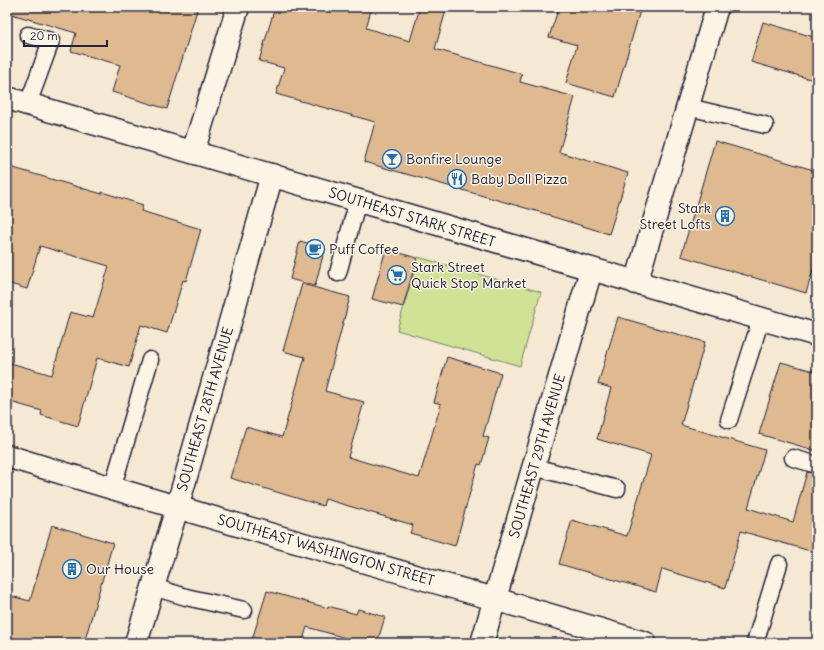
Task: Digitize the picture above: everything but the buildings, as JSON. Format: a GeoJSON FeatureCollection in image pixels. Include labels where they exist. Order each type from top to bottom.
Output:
{"type":"FeatureCollection","features":[{"type":"Feature","properties":{"kind":"street"},"geometry":{"type":"LineString","coordinates":[[193,152],[238,7]]}},
{"type":"Feature","properties":{"kind":"street"},"geometry":{"type":"LineString","coordinates":[[636,283],[717,7]]}},
{"type":"Feature","properties":{"kind":"street","name":"SOUTHEAST STARK STREET"},"geometry":{"type":"LineString","coordinates":[[7,98],[817,335]]}},
{"type":"Feature","properties":{"kind":"street","name":"SOUTHEAST 28TH AVENUE"},"geometry":{"type":"LineString","coordinates":[[136,643],[177,508],[272,175]]}},
{"type":"Feature","properties":{"kind":"street","name":"SOUTHEAST 29TH AVENUE"},"geometry":{"type":"LineString","coordinates":[[482,643],[591,270]]}},
{"type":"Feature","properties":{"kind":"street","name":"SOUTHEAST WASHINGTON STREET"},"geometry":{"type":"LineString","coordinates":[[7,456],[112,489],[645,643]]}},
{"type":"Feature","properties":{"kind":"lane"},"geometry":{"type":"LineString","coordinates":[[28,35],[51,41],[28,104]]}},
{"type":"Feature","properties":{"kind":"lane"},"geometry":{"type":"LineString","coordinates":[[688,106],[765,125]]}},
{"type":"Feature","properties":{"kind":"lane"},"geometry":{"type":"LineString","coordinates":[[338,273],[358,200]]}},
{"type":"Feature","properties":{"kind":"lane"},"geometry":{"type":"LineString","coordinates":[[729,420],[761,319]]}},
{"type":"Feature","properties":{"kind":"lane"},"geometry":{"type":"LineString","coordinates":[[112,489],[150,360]]}},
{"type":"Feature","properties":{"kind":"lane"},"geometry":{"type":"LineString","coordinates":[[793,458],[817,465]]}},
{"type":"Feature","properties":{"kind":"lane"},"geometry":{"type":"LineString","coordinates":[[534,467],[617,489]]}},
{"type":"Feature","properties":{"kind":"lane"},"geometry":{"type":"LineString","coordinates":[[755,643],[780,564]]}},
{"type":"Feature","properties":{"kind":"lane"},"geometry":{"type":"LineString","coordinates":[[153,587],[186,597],[244,610]]}},
{"type":"Feature","properties":{"kind":"green space"},"geometry":{"type":"Polygon","coordinates":[[[418,257],[541,292],[520,366],[397,330],[418,257]]]}},
{"type":"Feature","properties":{"kind":"place","name":"Bonfire Lounge"},"geometry":{"type":"Point","coordinates":[392,159]}},
{"type":"Feature","properties":{"kind":"place","name":"Baby Doll Pizza"},"geometry":{"type":"Point","coordinates":[457,179]}},
{"type":"Feature","properties":{"kind":"place","name":"Stark Street Lofts"},"geometry":{"type":"Point","coordinates":[725,216]}},
{"type":"Feature","properties":{"kind":"place","name":"Puff Coffee"},"geometry":{"type":"Point","coordinates":[315,249]}},
{"type":"Feature","properties":{"kind":"place","name":"Stark Street Quick Stop Market"},"geometry":{"type":"Point","coordinates":[397,275]}},
{"type":"Feature","properties":{"kind":"place","name":"Our House"},"geometry":{"type":"Point","coordinates":[72,569]}}]}
